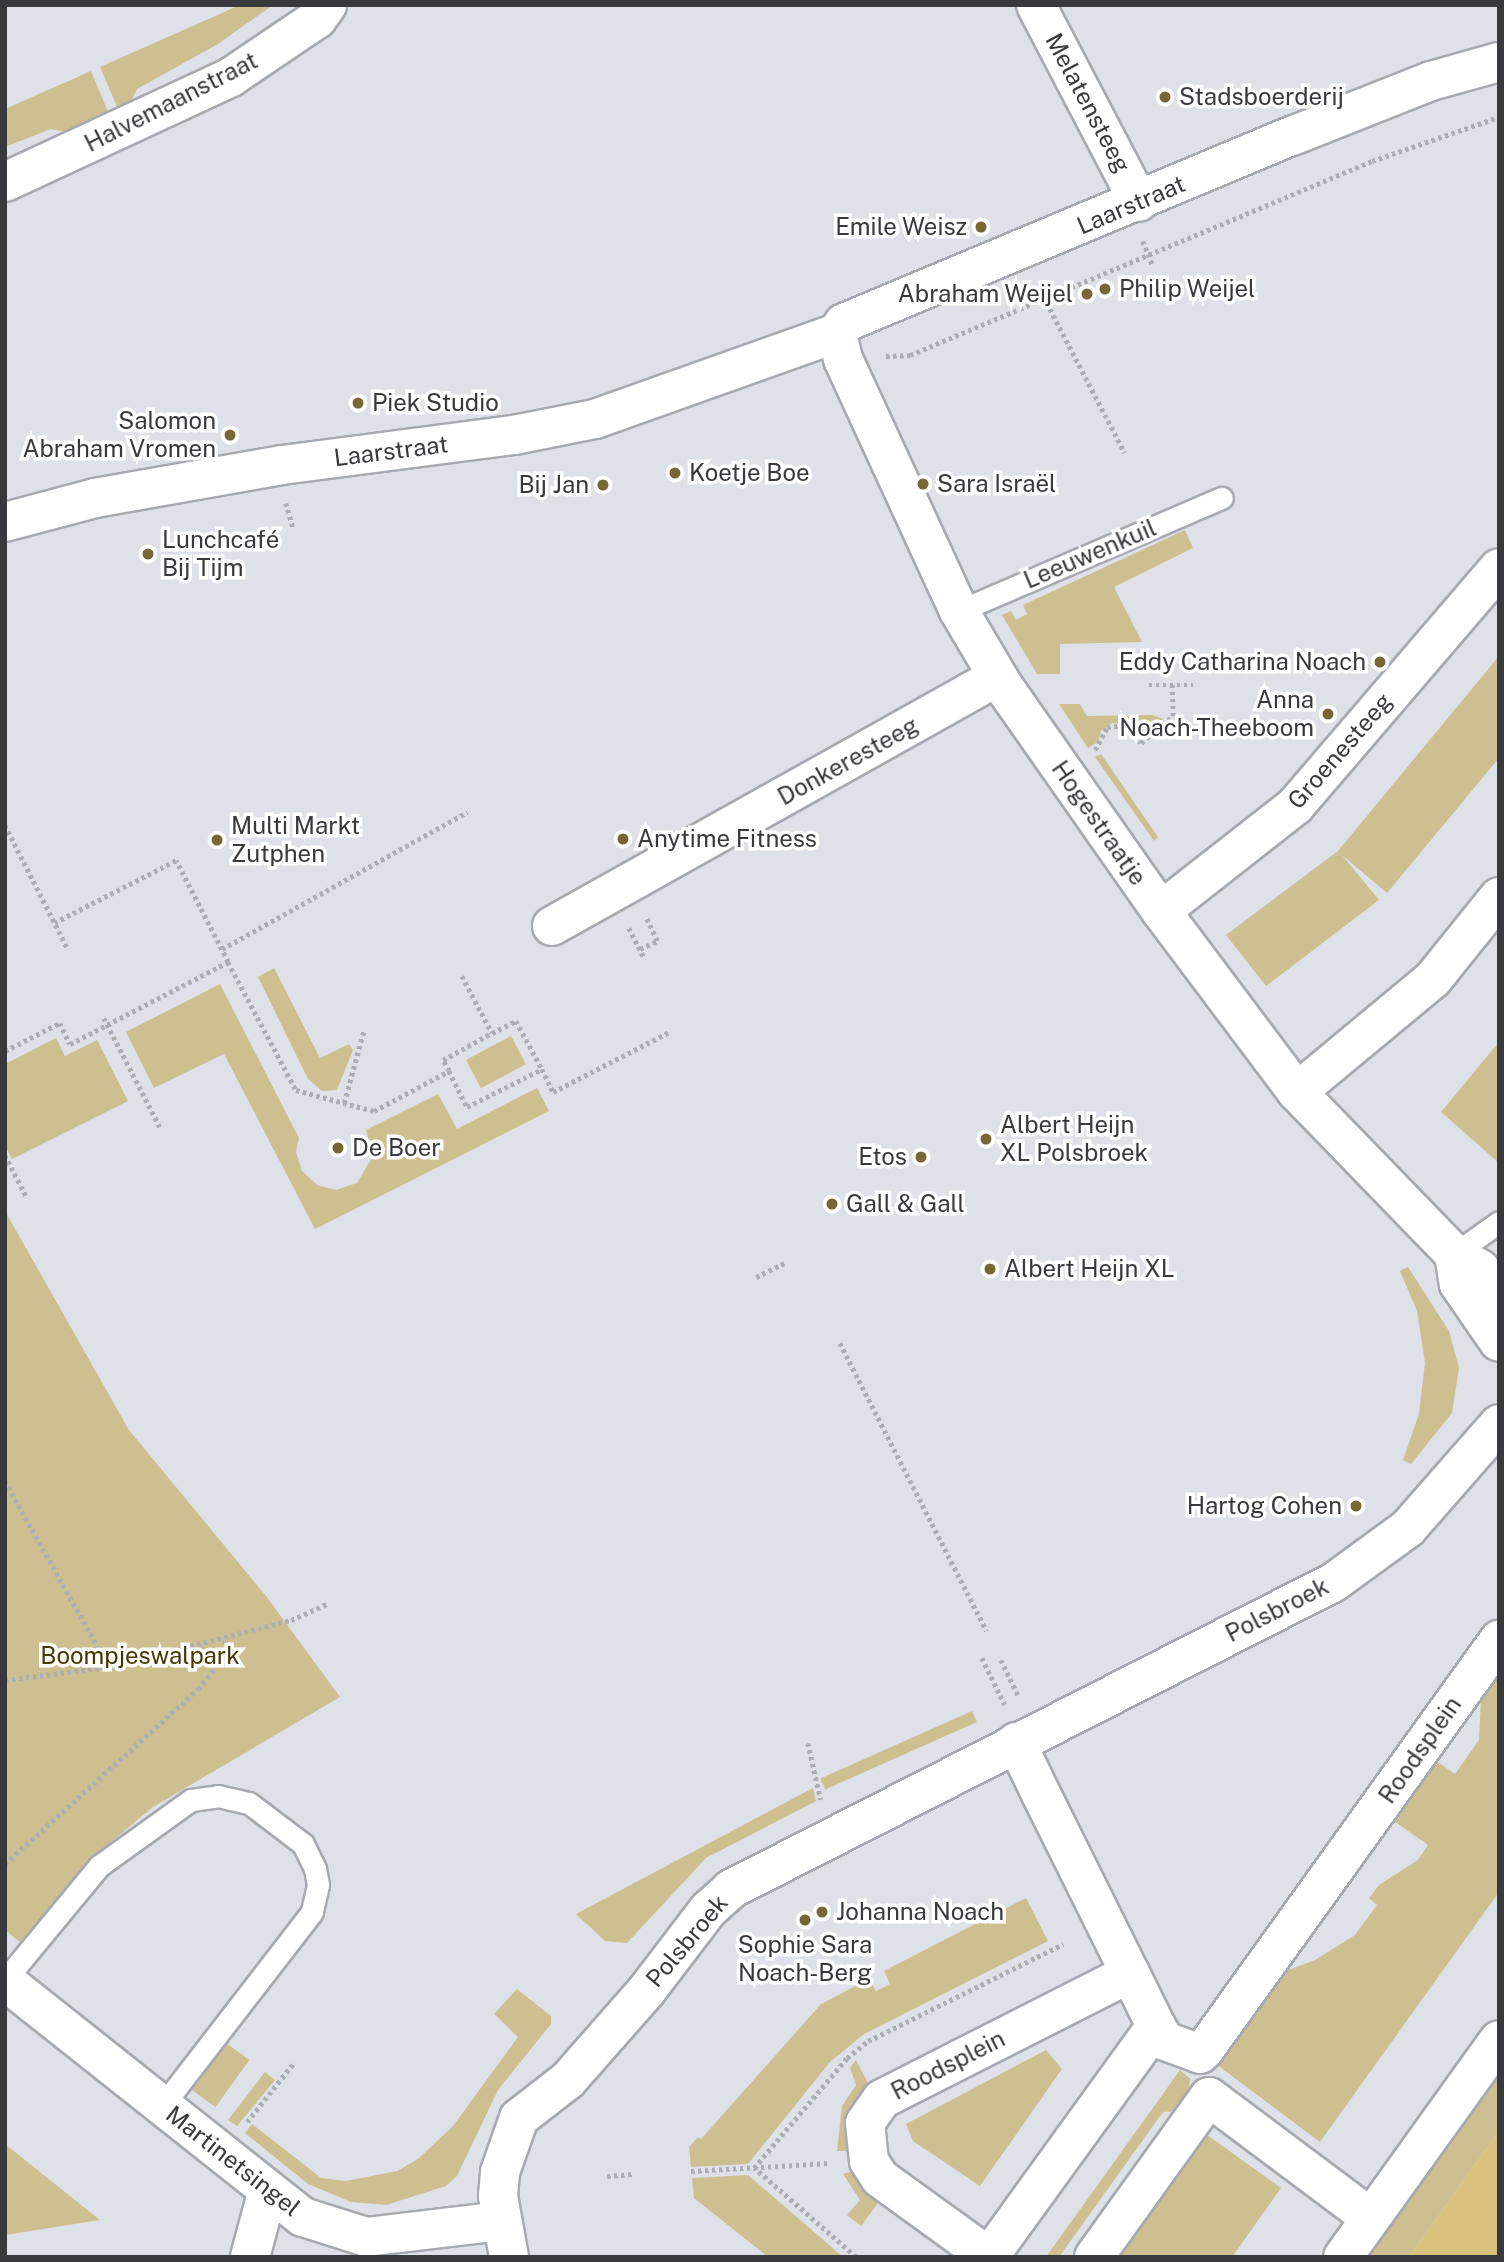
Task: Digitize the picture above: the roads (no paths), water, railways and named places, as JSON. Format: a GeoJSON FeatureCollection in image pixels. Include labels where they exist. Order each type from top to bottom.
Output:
{"type":"FeatureCollection","features":[{"type":"Feature","properties":{"kind":"street","name":"Halvemaanstraat"},"geometry":{"type":"LineString","coordinates":[[5,182],[231,77],[317,19],[327,5]]}},
{"type":"Feature","properties":{"kind":"street","name":"Melatensteeg"},"geometry":{"type":"LineString","coordinates":[[1036,5],[1139,201]]}},
{"type":"Feature","properties":{"kind":"street","name":"Laarstraat"},"geometry":{"type":"LineString","coordinates":[[5,522],[95,498],[269,467],[514,435],[595,419],[840,346],[844,323],[1431,81],[1499,62]]}},
{"type":"Feature","properties":{"kind":"street","name":"Hogestraatje"},"geometry":{"type":"LineString","coordinates":[[840,346],[959,611],[997,677],[1161,911],[1297,1092],[1454,1254],[1472,1261],[1499,1293]]}},
{"type":"Feature","properties":{"kind":"street","name":"Groenesteeg"},"geometry":{"type":"LineString","coordinates":[[1161,911],[1295,806],[1499,568]]}},
{"type":"Feature","properties":{"kind":"street","name":"Donkeresteeg"},"geometry":{"type":"LineString","coordinates":[[552,926],[997,677]]}},
{"type":"Feature","properties":{"kind":"street"},"geometry":{"type":"LineString","coordinates":[[1297,1092],[1433,979],[1499,897]]}},
{"type":"Feature","properties":{"kind":"street"},"geometry":{"type":"LineString","coordinates":[[1454,1254],[1459,1284],[1499,1342]]}},
{"type":"Feature","properties":{"kind":"street","name":"Polsbroek"},"geometry":{"type":"LineString","coordinates":[[505,2239],[500,2172],[519,2118],[568,2080],[615,2029],[708,1910],[762,1869],[1334,1582],[1383,1549],[1439,1497],[1499,1424]]}},
{"type":"Feature","properties":{"kind":"street","name":"Roodsplein"},"geometry":{"type":"LineString","coordinates":[[1016,1742],[1156,2026],[1165,2041],[1200,2054],[1499,1640]]}},
{"type":"Feature","properties":{"kind":"street","name":"Roodsplein"},"geometry":{"type":"LineString","coordinates":[[1130,1972],[882,2099],[865,2123],[869,2161],[880,2178],[989,2257],[1156,2026]]}},
{"type":"Feature","properties":{"kind":"street","name":"Martinetsingel"},"geometry":{"type":"LineString","coordinates":[[5,1980],[303,2217],[366,2237],[505,2239]]}},
{"type":"Feature","properties":{"kind":"street"},"geometry":{"type":"LineString","coordinates":[[1343,2257],[1499,2040]]}},
{"type":"Feature","properties":{"kind":"street"},"geometry":{"type":"LineString","coordinates":[[1094,2257],[1209,2097],[1371,2218]]}},
{"type":"Feature","properties":{"kind":"street"},"geometry":{"type":"LineString","coordinates":[[250,2257],[268,2190]]}},
{"type":"Feature","properties":{"kind":"lane","name":"Leeuwenkuil"},"geometry":{"type":"LineString","coordinates":[[959,611],[1222,498]]}},
{"type":"Feature","properties":{"kind":"lane"},"geometry":{"type":"LineString","coordinates":[[1454,1254],[1499,1222]]}},
{"type":"Feature","properties":{"kind":"lane"},"geometry":{"type":"LineString","coordinates":[[5,1980],[99,1866],[191,1800],[218,1796],[250,1803],[303,1844],[316,1869],[318,1885],[312,1912],[162,2106]]}},
{"type":"Feature","properties":{"kind":"place","name":"Stadsboerderij"},"geometry":{"type":"Point","coordinates":[1165,97]}},
{"type":"Feature","properties":{"kind":"place","name":"Emile Weisz"},"geometry":{"type":"Point","coordinates":[981,227]}},
{"type":"Feature","properties":{"kind":"place","name":"Philip Weijel"},"geometry":{"type":"Point","coordinates":[1105,289]}},
{"type":"Feature","properties":{"kind":"place","name":"Abraham Weijel"},"geometry":{"type":"Point","coordinates":[1087,294]}},
{"type":"Feature","properties":{"kind":"place","name":"Piek Studio"},"geometry":{"type":"Point","coordinates":[358,403]}},
{"type":"Feature","properties":{"kind":"place","name":"Salomon Abraham Vromen"},"geometry":{"type":"Point","coordinates":[230,435]}},
{"type":"Feature","properties":{"kind":"place","name":"Koetje Boe"},"geometry":{"type":"Point","coordinates":[675,473]}},
{"type":"Feature","properties":{"kind":"place","name":"Sara Israël"},"geometry":{"type":"Point","coordinates":[923,484]}},
{"type":"Feature","properties":{"kind":"place","name":"Bij Jan"},"geometry":{"type":"Point","coordinates":[603,485]}},
{"type":"Feature","properties":{"kind":"place","name":"Lunchcafé Bij Tijm"},"geometry":{"type":"Point","coordinates":[148,554]}},
{"type":"Feature","properties":{"kind":"place","name":"Eddy Catharina Noach"},"geometry":{"type":"Point","coordinates":[1380,662]}},
{"type":"Feature","properties":{"kind":"place","name":"Anna Noach-Theeboom"},"geometry":{"type":"Point","coordinates":[1328,714]}},
{"type":"Feature","properties":{"kind":"place","name":"Anytime Fitness"},"geometry":{"type":"Point","coordinates":[623,839]}},
{"type":"Feature","properties":{"kind":"place","name":"Multi Markt Zutphen"},"geometry":{"type":"Point","coordinates":[217,840]}},
{"type":"Feature","properties":{"kind":"place","name":"Albert Heijn XL Polsbroek"},"geometry":{"type":"Point","coordinates":[986,1139]}},
{"type":"Feature","properties":{"kind":"place","name":"De Boer"},"geometry":{"type":"Point","coordinates":[338,1148]}},
{"type":"Feature","properties":{"kind":"place","name":"Etos"},"geometry":{"type":"Point","coordinates":[921,1157]}},
{"type":"Feature","properties":{"kind":"place","name":"Gall & Gall"},"geometry":{"type":"Point","coordinates":[832,1204]}},
{"type":"Feature","properties":{"kind":"place","name":"Albert Heijn XL"},"geometry":{"type":"Point","coordinates":[990,1269]}},
{"type":"Feature","properties":{"kind":"place","name":"Hartog Cohen"},"geometry":{"type":"Point","coordinates":[1356,1506]}},
{"type":"Feature","properties":{"kind":"place","name":"Johanna Noach"},"geometry":{"type":"Point","coordinates":[822,1912]}},
{"type":"Feature","properties":{"kind":"place","name":"Sophie Sara Noach-Berg"},"geometry":{"type":"Point","coordinates":[805,1920]}},
{"type":"Feature","properties":{"kind":"park label","name":"Boompjeswalpark"},"geometry":{"type":"Point","coordinates":[140,1656]}}]}
